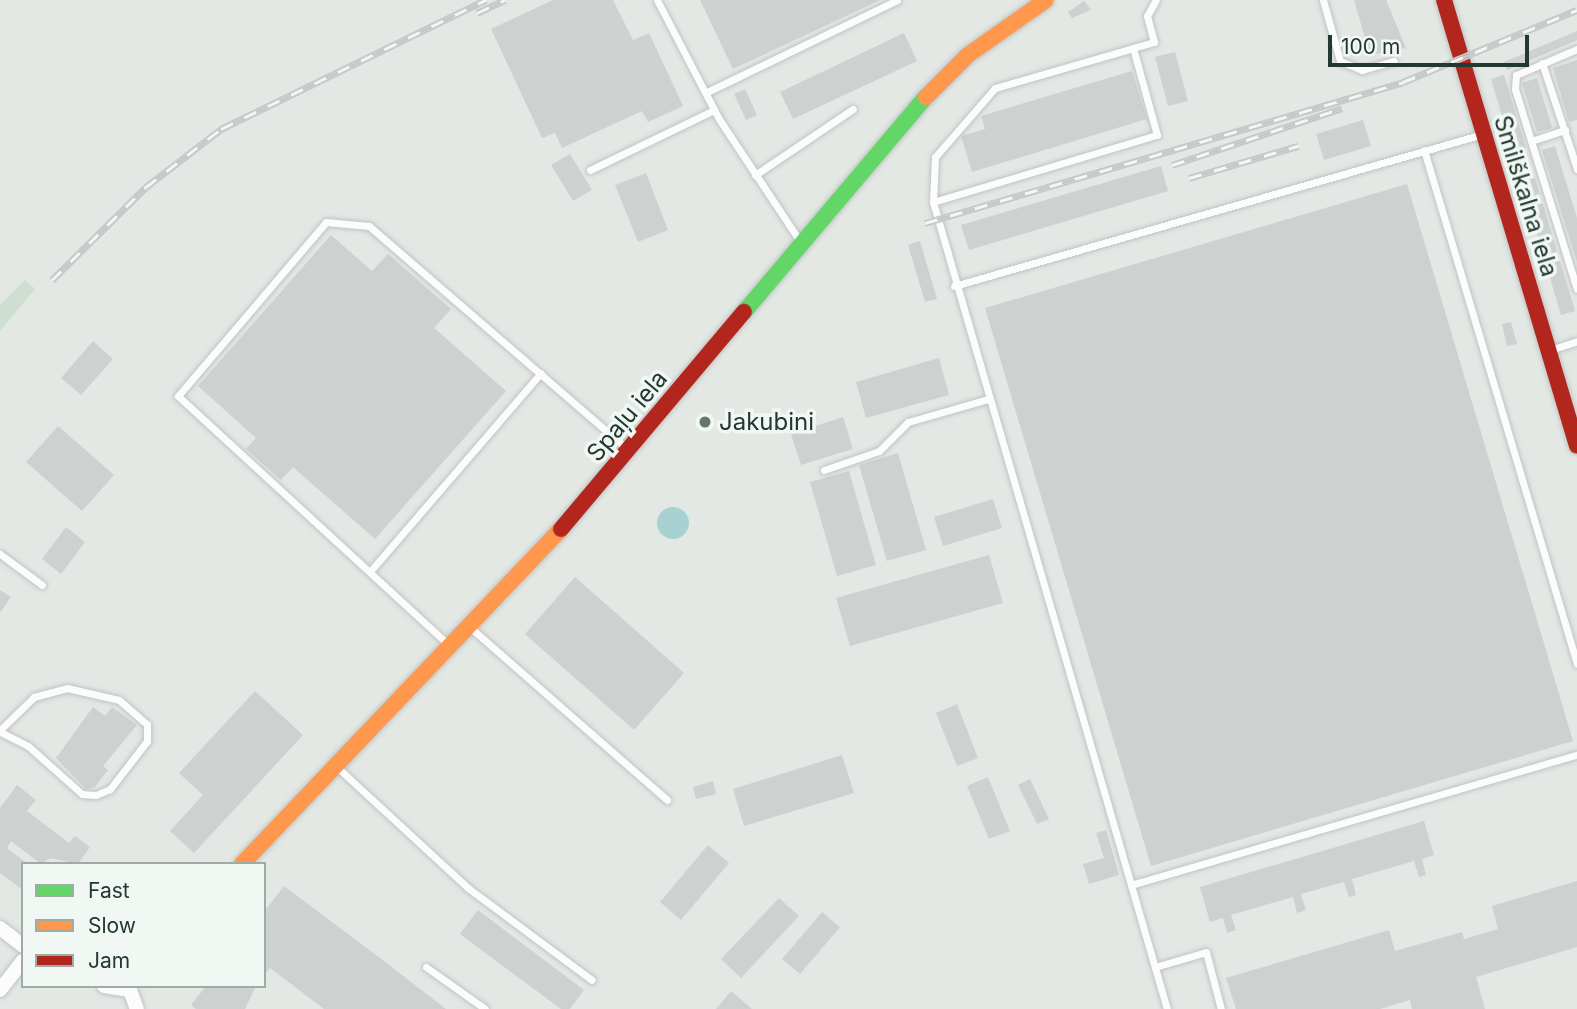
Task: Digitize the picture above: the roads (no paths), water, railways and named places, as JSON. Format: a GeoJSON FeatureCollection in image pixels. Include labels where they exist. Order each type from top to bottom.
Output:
{"type":"FeatureCollection","features":[{"type":"Feature","properties":{"kind":"street","name":"Spaļu iela"},"geometry":{"type":"LineString","coordinates":[[244,862],[472,629],[802,243],[968,55],[1046,0]]}},
{"type":"Feature","properties":{"kind":"street","name":"Smilškalna iela"},"geometry":{"type":"LineString","coordinates":[[1444,0],[1577,446]]}},
{"type":"Feature","properties":{"kind":"street"},"geometry":{"type":"LineString","coordinates":[[0,928],[21,944]]}},
{"type":"Feature","properties":{"kind":"street"},"geometry":{"type":"LineString","coordinates":[[0,990],[21,964]]}},
{"type":"Feature","properties":{"kind":"street"},"geometry":{"type":"LineString","coordinates":[[130,988],[137,1009]]}},
{"type":"Feature","properties":{"kind":"lane"},"geometry":{"type":"LineString","coordinates":[[657,0],[714,110],[802,243]]}},
{"type":"Feature","properties":{"kind":"lane"},"geometry":{"type":"LineString","coordinates":[[707,92],[897,0]]}},
{"type":"Feature","properties":{"kind":"lane"},"geometry":{"type":"LineString","coordinates":[[1156,0],[1147,16],[1154,42],[995,88],[935,158],[933,202],[954,286],[1167,1009]]}},
{"type":"Feature","properties":{"kind":"lane"},"geometry":{"type":"LineString","coordinates":[[1323,0],[1340,61],[1362,71],[1394,61]]}},
{"type":"Feature","properties":{"kind":"lane"},"geometry":{"type":"LineString","coordinates":[[933,202],[1157,135],[1133,48]]}},
{"type":"Feature","properties":{"kind":"lane"},"geometry":{"type":"LineString","coordinates":[[1577,49],[1516,75],[1531,141],[1577,289]]}},
{"type":"Feature","properties":{"kind":"lane"},"geometry":{"type":"LineString","coordinates":[[1542,63],[1577,169]]}},
{"type":"Feature","properties":{"kind":"lane"},"geometry":{"type":"LineString","coordinates":[[755,175],[853,108]]}},
{"type":"Feature","properties":{"kind":"lane"},"geometry":{"type":"LineString","coordinates":[[590,170],[714,110]]}},
{"type":"Feature","properties":{"kind":"lane"},"geometry":{"type":"LineString","coordinates":[[1531,141],[1565,130]]}},
{"type":"Feature","properties":{"kind":"lane"},"geometry":{"type":"LineString","coordinates":[[954,286],[1484,133]]}},
{"type":"Feature","properties":{"kind":"lane"},"geometry":{"type":"LineString","coordinates":[[1424,150],[1577,664]]}},
{"type":"Feature","properties":{"kind":"lane"},"geometry":{"type":"LineString","coordinates":[[453,649],[373,568],[185,407],[181,386],[326,222],[344,221],[369,226],[628,449]]}},
{"type":"Feature","properties":{"kind":"lane"},"geometry":{"type":"LineString","coordinates":[[1549,351],[1577,341]]}},
{"type":"Feature","properties":{"kind":"lane"},"geometry":{"type":"LineString","coordinates":[[373,568],[541,373]]}},
{"type":"Feature","properties":{"kind":"lane"},"geometry":{"type":"LineString","coordinates":[[824,470],[879,451],[908,422],[988,399]]}},
{"type":"Feature","properties":{"kind":"lane"},"geometry":{"type":"LineString","coordinates":[[0,554],[42,585]]}},
{"type":"Feature","properties":{"kind":"lane"},"geometry":{"type":"LineString","coordinates":[[472,629],[667,800]]}},
{"type":"Feature","properties":{"kind":"lane"},"geometry":{"type":"LineString","coordinates":[[67,688],[119,700],[147,724],[146,741],[110,789],[96,795],[82,794],[28,746],[0,731],[34,697],[67,688]]}},
{"type":"Feature","properties":{"kind":"lane"},"geometry":{"type":"LineString","coordinates":[[1131,885],[1577,755]]}},
{"type":"Feature","properties":{"kind":"lane"},"geometry":{"type":"LineString","coordinates":[[337,768],[468,888],[592,981]]}},
{"type":"Feature","properties":{"kind":"lane"},"geometry":{"type":"LineString","coordinates":[[1155,967],[1206,951],[1221,1009]]}},
{"type":"Feature","properties":{"kind":"lane"},"geometry":{"type":"LineString","coordinates":[[426,967],[485,1009]]}},
{"type":"Feature","properties":{"kind":"water"},"geometry":{"type":"Polygon","coordinates":[[[673,507],[684,512],[689,523],[684,534],[673,539],[662,534],[657,523],[662,512],[673,507]]]}},
{"type":"Feature","properties":{"kind":"railway"},"geometry":{"type":"LineString","coordinates":[[52,280],[146,187],[221,129],[486,0]]}},
{"type":"Feature","properties":{"kind":"railway"},"geometry":{"type":"LineString","coordinates":[[477,13],[505,0]]}},
{"type":"Feature","properties":{"kind":"railway"},"geometry":{"type":"LineString","coordinates":[[925,223],[1403,82],[1577,10]]}},
{"type":"Feature","properties":{"kind":"railway"},"geometry":{"type":"LineString","coordinates":[[1172,165],[1342,108]]}},
{"type":"Feature","properties":{"kind":"railway"},"geometry":{"type":"LineString","coordinates":[[1189,178],[1298,146]]}},
{"type":"Feature","properties":{"kind":"place","name":"Jakubini"},"geometry":{"type":"Point","coordinates":[705,422]}}]}
